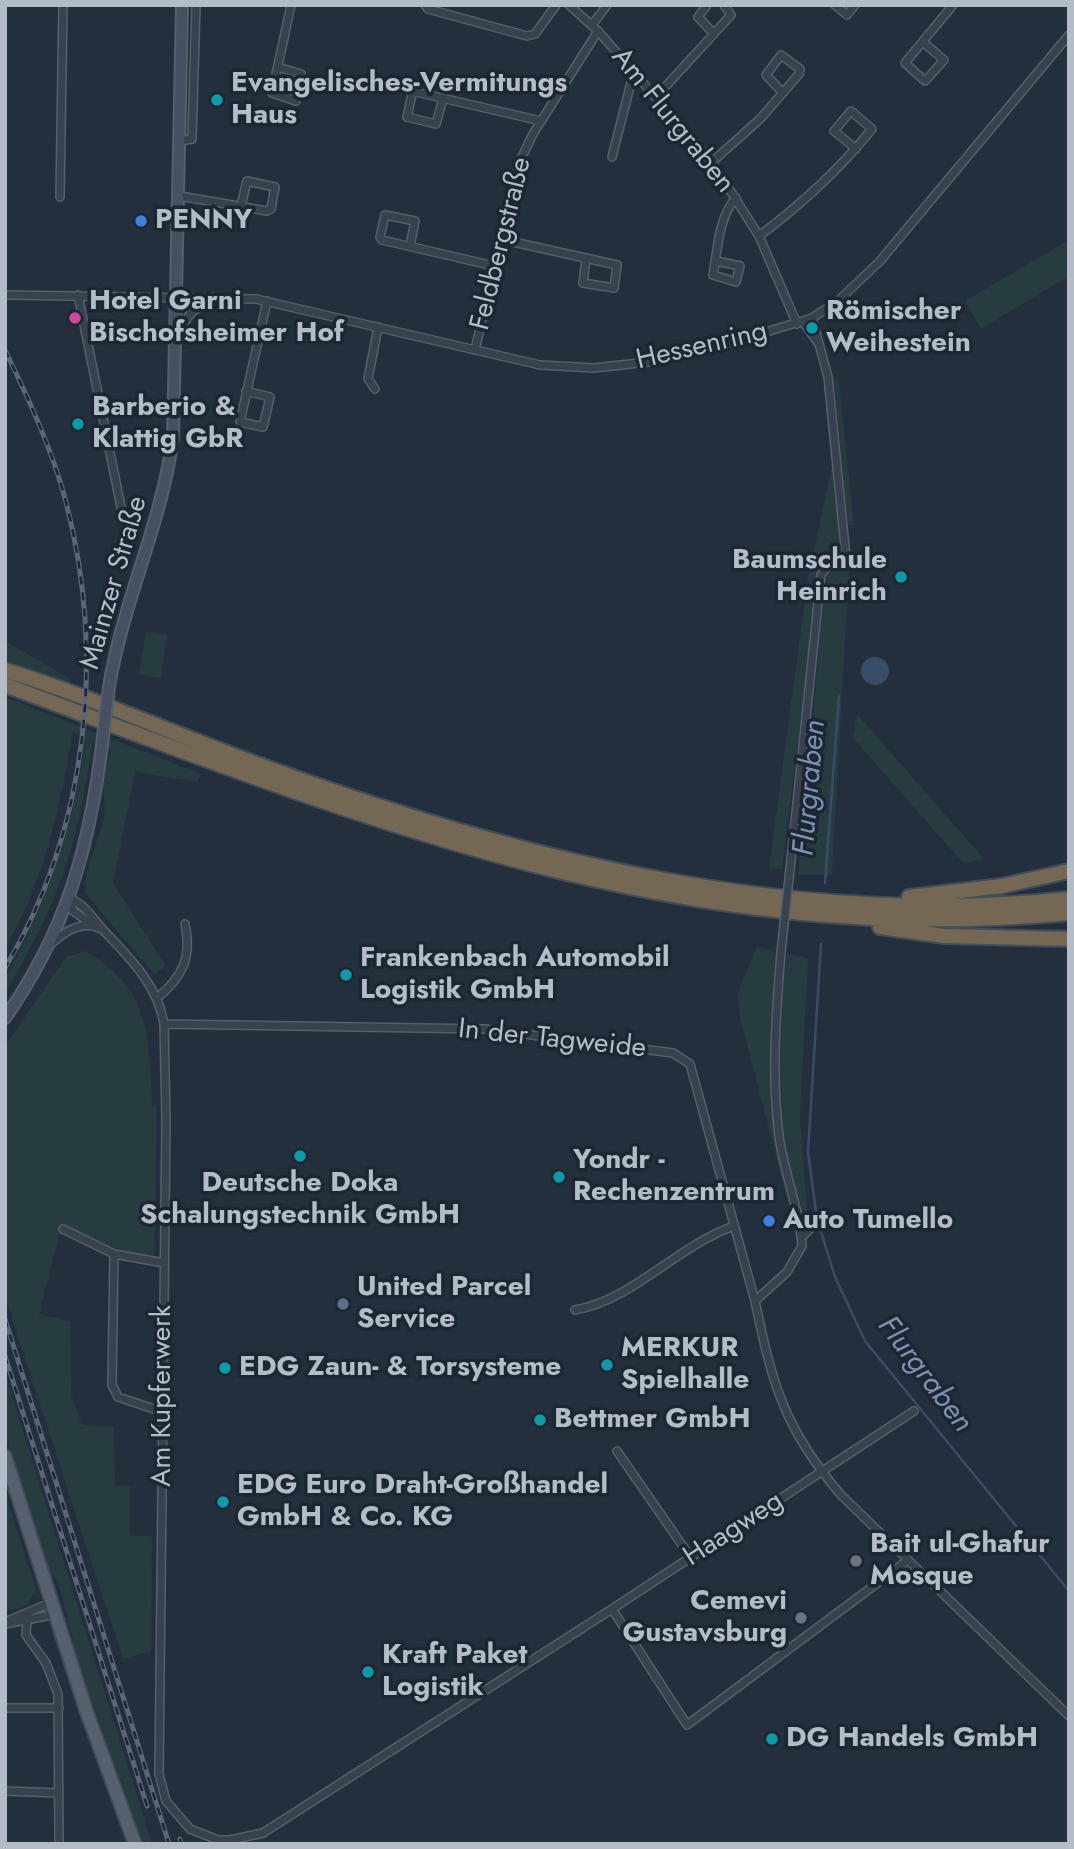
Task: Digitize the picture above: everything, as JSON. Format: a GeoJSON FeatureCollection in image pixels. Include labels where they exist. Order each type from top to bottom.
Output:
{"type":"FeatureCollection","features":[{"type":"Feature","properties":{"kind":"highway"},"geometry":{"type":"LineString","coordinates":[[5,670],[273,770],[470,835],[653,879],[724,891],[936,906],[1069,899]]}},
{"type":"Feature","properties":{"kind":"highway"},"geometry":{"type":"LineString","coordinates":[[5,685],[280,787],[507,860],[608,884],[702,902],[845,918],[944,936],[1069,939]]}},
{"type":"Feature","properties":{"kind":"highway"},"geometry":{"type":"LineString","coordinates":[[810,899],[920,897],[1002,886],[1069,871]]}},
{"type":"Feature","properties":{"kind":"highway"},"geometry":{"type":"LineString","coordinates":[[845,918],[963,920],[1069,913]]}},
{"type":"Feature","properties":{"kind":"main road","name":"Mainzer Straße"},"geometry":{"type":"LineString","coordinates":[[5,1018],[45,950],[69,898],[90,826],[109,687],[122,621],[168,480],[173,437],[182,5]]}},
{"type":"Feature","properties":{"kind":"main road"},"geometry":{"type":"LineString","coordinates":[[5,1456],[86,1710],[135,1844]]}},
{"type":"Feature","properties":{"kind":"street"},"geometry":{"type":"LineString","coordinates":[[60,197],[63,5]]}},
{"type":"Feature","properties":{"kind":"street","name":"Mainzer Straße"},"geometry":{"type":"LineString","coordinates":[[180,141],[192,139],[196,5]]}},
{"type":"Feature","properties":{"kind":"street"},"geometry":{"type":"LineString","coordinates":[[278,67],[301,74],[296,101],[273,95],[278,67],[291,5]]}},
{"type":"Feature","properties":{"kind":"street"},"geometry":{"type":"LineString","coordinates":[[425,5],[426,8],[527,36],[536,34],[556,5]]}},
{"type":"Feature","properties":{"kind":"street"},"geometry":{"type":"LineString","coordinates":[[446,14],[448,5]]}},
{"type":"Feature","properties":{"kind":"street","name":"Am Flurgraben"},"geometry":{"type":"LineString","coordinates":[[569,5],[595,28],[712,162],[759,236],[800,323],[822,348]]}},
{"type":"Feature","properties":{"kind":"street","name":"Feldbergstraße"},"geometry":{"type":"LineString","coordinates":[[475,350],[519,163],[607,5]]}},
{"type":"Feature","properties":{"kind":"street"},"geometry":{"type":"LineString","coordinates":[[707,5],[698,17],[714,34]]}},
{"type":"Feature","properties":{"kind":"street"},"geometry":{"type":"LineString","coordinates":[[656,97],[731,15],[724,5]]}},
{"type":"Feature","properties":{"kind":"street"},"geometry":{"type":"LineString","coordinates":[[835,5],[847,15],[855,5]]}},
{"type":"Feature","properties":{"kind":"street"},"geometry":{"type":"LineString","coordinates":[[923,42],[944,60],[925,81],[905,63],[953,5]]}},
{"type":"Feature","properties":{"kind":"street","name":"Hessenring"},"geometry":{"type":"LineString","coordinates":[[9,295],[214,296],[267,301],[540,365],[594,368],[648,362],[800,323],[812,318],[848,293],[880,261],[1069,35]]}},
{"type":"Feature","properties":{"kind":"street"},"geometry":{"type":"LineString","coordinates":[[712,162],[743,136],[783,93],[800,72],[781,55],[766,75],[783,93]]}},
{"type":"Feature","properties":{"kind":"street"},"geometry":{"type":"LineString","coordinates":[[612,157],[634,71]]}},
{"type":"Feature","properties":{"kind":"street"},"geometry":{"type":"LineString","coordinates":[[443,98],[436,124],[407,117],[413,92],[443,98],[541,121]]}},
{"type":"Feature","properties":{"kind":"street"},"geometry":{"type":"LineString","coordinates":[[759,236],[811,196],[856,149],[872,129],[851,111],[834,131],[856,149]]}},
{"type":"Feature","properties":{"kind":"street"},"geometry":{"type":"LineString","coordinates":[[180,196],[240,206],[270,211],[275,187],[247,181],[240,206]]}},
{"type":"Feature","properties":{"kind":"street"},"geometry":{"type":"LineString","coordinates":[[716,261],[728,211],[736,198]]}},
{"type":"Feature","properties":{"kind":"street"},"geometry":{"type":"LineString","coordinates":[[410,246],[415,221],[386,215],[380,239],[494,266]]}},
{"type":"Feature","properties":{"kind":"street"},"geometry":{"type":"LineString","coordinates":[[500,239],[618,266],[614,288],[583,283],[586,259]]}},
{"type":"Feature","properties":{"kind":"street"},"geometry":{"type":"LineString","coordinates":[[78,295],[121,507]]}},
{"type":"Feature","properties":{"kind":"street"},"geometry":{"type":"LineString","coordinates":[[176,334],[191,313],[214,296]]}},
{"type":"Feature","properties":{"kind":"street"},"geometry":{"type":"LineString","coordinates":[[246,391],[270,397],[263,427],[240,422],[246,391],[267,301]]}},
{"type":"Feature","properties":{"kind":"street"},"geometry":{"type":"LineString","coordinates":[[812,318],[828,377],[846,557],[829,564],[821,575],[774,1039],[774,1082],[784,1171],[802,1237],[800,1254],[787,1272],[755,1301],[778,1398],[822,1472],[907,1561],[1069,1716]]}},
{"type":"Feature","properties":{"kind":"street"},"geometry":{"type":"LineString","coordinates":[[375,389],[369,384],[368,374],[378,327]]}},
{"type":"Feature","properties":{"kind":"street","name":"Am Kupferwerk"},"geometry":{"type":"LineString","coordinates":[[69,898],[73,911],[105,931]]}},
{"type":"Feature","properties":{"kind":"street","name":"Am Kupferwerk"},"geometry":{"type":"LineString","coordinates":[[69,898],[85,908],[132,959],[157,998],[164,1024],[159,1774],[166,1801],[184,1825],[201,1834],[230,1840]]}},
{"type":"Feature","properties":{"kind":"street"},"geometry":{"type":"LineString","coordinates":[[157,998],[177,979],[186,964],[185,924]]}},
{"type":"Feature","properties":{"kind":"street"},"geometry":{"type":"LineString","coordinates":[[45,950],[68,930],[94,925]]}},
{"type":"Feature","properties":{"kind":"street","name":"In der Tagweide"},"geometry":{"type":"LineString","coordinates":[[164,1024],[485,1029],[673,1053],[690,1064],[755,1301]]}},
{"type":"Feature","properties":{"kind":"street"},"geometry":{"type":"LineString","coordinates":[[575,1310],[603,1302],[705,1238],[734,1226]]}},
{"type":"Feature","properties":{"kind":"street"},"geometry":{"type":"LineString","coordinates":[[63,1229],[114,1254],[164,1263]]}},
{"type":"Feature","properties":{"kind":"street"},"geometry":{"type":"LineString","coordinates":[[802,1237],[810,1229]]}},
{"type":"Feature","properties":{"kind":"street"},"geometry":{"type":"LineString","coordinates":[[114,1254],[113,1390],[118,1397],[163,1412]]}},
{"type":"Feature","properties":{"kind":"street","name":"Haagweg"},"geometry":{"type":"LineString","coordinates":[[230,1840],[262,1833],[691,1559],[914,1411]]}},
{"type":"Feature","properties":{"kind":"street"},"geometry":{"type":"LineString","coordinates":[[617,1451],[691,1559]]}},
{"type":"Feature","properties":{"kind":"street"},"geometry":{"type":"LineString","coordinates":[[612,1609],[687,1725],[907,1561]]}},
{"type":"Feature","properties":{"kind":"street"},"geometry":{"type":"LineString","coordinates":[[5,1623],[27,1621],[54,1608]]}},
{"type":"Feature","properties":{"kind":"street"},"geometry":{"type":"LineString","coordinates":[[5,1623],[54,1608]]}},
{"type":"Feature","properties":{"kind":"street"},"geometry":{"type":"LineString","coordinates":[[27,1621],[26,1634],[54,1679],[59,1708],[59,1844]]}},
{"type":"Feature","properties":{"kind":"street"},"geometry":{"type":"LineString","coordinates":[[5,1708],[59,1708]]}},
{"type":"Feature","properties":{"kind":"street"},"geometry":{"type":"LineString","coordinates":[[5,1791],[59,1793]]}},
{"type":"Feature","properties":{"kind":"green space"},"geometry":{"type":"Polygon","coordinates":[[[1069,240],[1069,276],[981,329],[965,301],[1069,240]]]}},
{"type":"Feature","properties":{"kind":"green space"},"geometry":{"type":"Polygon","coordinates":[[[834,380],[839,380],[854,525],[848,525],[834,380]]]}},
{"type":"Feature","properties":{"kind":"green space"},"geometry":{"type":"Polygon","coordinates":[[[833,462],[841,554],[830,559],[813,554],[833,462]]]}},
{"type":"Feature","properties":{"kind":"green space"},"geometry":{"type":"Polygon","coordinates":[[[810,562],[820,564],[782,869],[769,868],[810,562]]]}},
{"type":"Feature","properties":{"kind":"green space"},"geometry":{"type":"Polygon","coordinates":[[[829,568],[849,570],[832,875],[798,875],[822,617],[829,568]]]}},
{"type":"Feature","properties":{"kind":"green space"},"geometry":{"type":"Polygon","coordinates":[[[146,632],[167,634],[161,678],[139,674],[146,632]]]}},
{"type":"Feature","properties":{"kind":"green space"},"geometry":{"type":"Polygon","coordinates":[[[5,641],[69,678],[70,684],[5,661],[5,641]]]}},
{"type":"Feature","properties":{"kind":"green space"},"geometry":{"type":"Polygon","coordinates":[[[5,697],[201,774],[198,782],[135,772],[113,883],[166,966],[154,974],[85,893],[86,875],[105,816],[103,784],[111,749],[93,741],[79,817],[61,879],[40,929],[5,993],[5,979],[34,921],[67,832],[86,738],[73,732],[49,843],[30,897],[5,948],[5,697]]]}},
{"type":"Feature","properties":{"kind":"green space"},"geometry":{"type":"Polygon","coordinates":[[[857,714],[984,859],[963,863],[853,738],[857,714]]]}},
{"type":"Feature","properties":{"kind":"green space"},"geometry":{"type":"Polygon","coordinates":[[[757,947],[775,952],[770,1059],[777,1145],[798,1241],[739,1013],[738,992],[757,947]]]}},
{"type":"Feature","properties":{"kind":"green space"},"geometry":{"type":"Polygon","coordinates":[[[85,951],[123,981],[142,1016],[147,1036],[152,1105],[157,1106],[154,1257],[115,1249],[62,1224],[39,1314],[70,1321],[71,1394],[82,1425],[114,1427],[115,1486],[130,1486],[130,1535],[152,1537],[151,1651],[123,1659],[5,1297],[5,1046],[66,957],[85,951]]]}},
{"type":"Feature","properties":{"kind":"green space"},"geometry":{"type":"Polygon","coordinates":[[[787,953],[808,958],[800,1117],[808,1224],[805,1226],[786,1161],[779,1102],[779,1042],[787,953]]]}},
{"type":"Feature","properties":{"kind":"green space"},"geometry":{"type":"Polygon","coordinates":[[[5,1373],[152,1844],[144,1844],[137,1827],[80,1668],[58,1581],[46,1566],[5,1434],[5,1373]]]}},
{"type":"Feature","properties":{"kind":"green space"},"geometry":{"type":"Polygon","coordinates":[[[5,1494],[36,1590],[27,1605],[5,1612],[5,1494]]]}},
{"type":"Feature","properties":{"kind":"water"},"geometry":{"type":"Polygon","coordinates":[[[875,657],[885,661],[889,671],[885,681],[875,685],[865,681],[861,671],[865,661],[875,657]]]}},
{"type":"Feature","properties":{"kind":"waterway","name":"Flurgraben"},"geometry":{"type":"LineString","coordinates":[[825,883],[839,696]]}},
{"type":"Feature","properties":{"kind":"waterway","name":"Flurgraben"},"geometry":{"type":"LineString","coordinates":[[821,944],[808,1152],[817,1219],[835,1277],[865,1341],[1069,1591]]}},
{"type":"Feature","properties":{"kind":"railway"},"geometry":{"type":"LineString","coordinates":[[5,350],[47,444],[66,502],[78,561],[85,621],[86,681],[82,741],[71,801],[55,859],[33,915],[5,968]]}},
{"type":"Feature","properties":{"kind":"railway"},"geometry":{"type":"LineString","coordinates":[[5,1319],[169,1844]]}},
{"type":"Feature","properties":{"kind":"railway"},"geometry":{"type":"LineString","coordinates":[[5,1356],[147,1806]]}},
{"type":"Feature","properties":{"kind":"railway"},"geometry":{"type":"LineString","coordinates":[[180,1839],[181,1844]]}},
{"type":"Feature","properties":{"kind":"place","name":"Evangelisches-Vermitungs Haus"},"geometry":{"type":"Point","coordinates":[217,100]}},
{"type":"Feature","properties":{"kind":"place","name":"PENNY"},"geometry":{"type":"Point","coordinates":[141,221]}},
{"type":"Feature","properties":{"kind":"place","name":"Hotel Garni Bischofsheimer Hof"},"geometry":{"type":"Point","coordinates":[75,318]}},
{"type":"Feature","properties":{"kind":"place","name":"Römischer Weihestein"},"geometry":{"type":"Point","coordinates":[812,328]}},
{"type":"Feature","properties":{"kind":"place","name":"Barberio & Klattig GbR"},"geometry":{"type":"Point","coordinates":[78,424]}},
{"type":"Feature","properties":{"kind":"place","name":"Baumschule Heinrich"},"geometry":{"type":"Point","coordinates":[901,577]}},
{"type":"Feature","properties":{"kind":"place","name":"Frankenbach Automobil Logistik GmbH"},"geometry":{"type":"Point","coordinates":[346,975]}},
{"type":"Feature","properties":{"kind":"place","name":"Deutsche Doka Schalungstechnik GmbH"},"geometry":{"type":"Point","coordinates":[300,1156]}},
{"type":"Feature","properties":{"kind":"place","name":"Yondr - Rechenzentrum"},"geometry":{"type":"Point","coordinates":[559,1177]}},
{"type":"Feature","properties":{"kind":"place","name":"Auto Tumello"},"geometry":{"type":"Point","coordinates":[769,1221]}},
{"type":"Feature","properties":{"kind":"place","name":"United Parcel Service"},"geometry":{"type":"Point","coordinates":[343,1304]}},
{"type":"Feature","properties":{"kind":"place","name":"MERKUR Spielhalle"},"geometry":{"type":"Point","coordinates":[607,1365]}},
{"type":"Feature","properties":{"kind":"place","name":"EDG Zaun- & Torsysteme"},"geometry":{"type":"Point","coordinates":[225,1368]}},
{"type":"Feature","properties":{"kind":"place","name":"Bettmer GmbH"},"geometry":{"type":"Point","coordinates":[540,1420]}},
{"type":"Feature","properties":{"kind":"place","name":"EDG Euro Draht-Großhandel GmbH & Co. KG"},"geometry":{"type":"Point","coordinates":[223,1502]}},
{"type":"Feature","properties":{"kind":"place","name":"Bait ul-Ghafur Mosque"},"geometry":{"type":"Point","coordinates":[856,1561]}},
{"type":"Feature","properties":{"kind":"place","name":"Cemevi Gustavsburg"},"geometry":{"type":"Point","coordinates":[801,1618]}},
{"type":"Feature","properties":{"kind":"place","name":"Kraft Paket Logistik"},"geometry":{"type":"Point","coordinates":[368,1672]}},
{"type":"Feature","properties":{"kind":"place","name":"DG Handels GmbH"},"geometry":{"type":"Point","coordinates":[772,1739]}}]}
